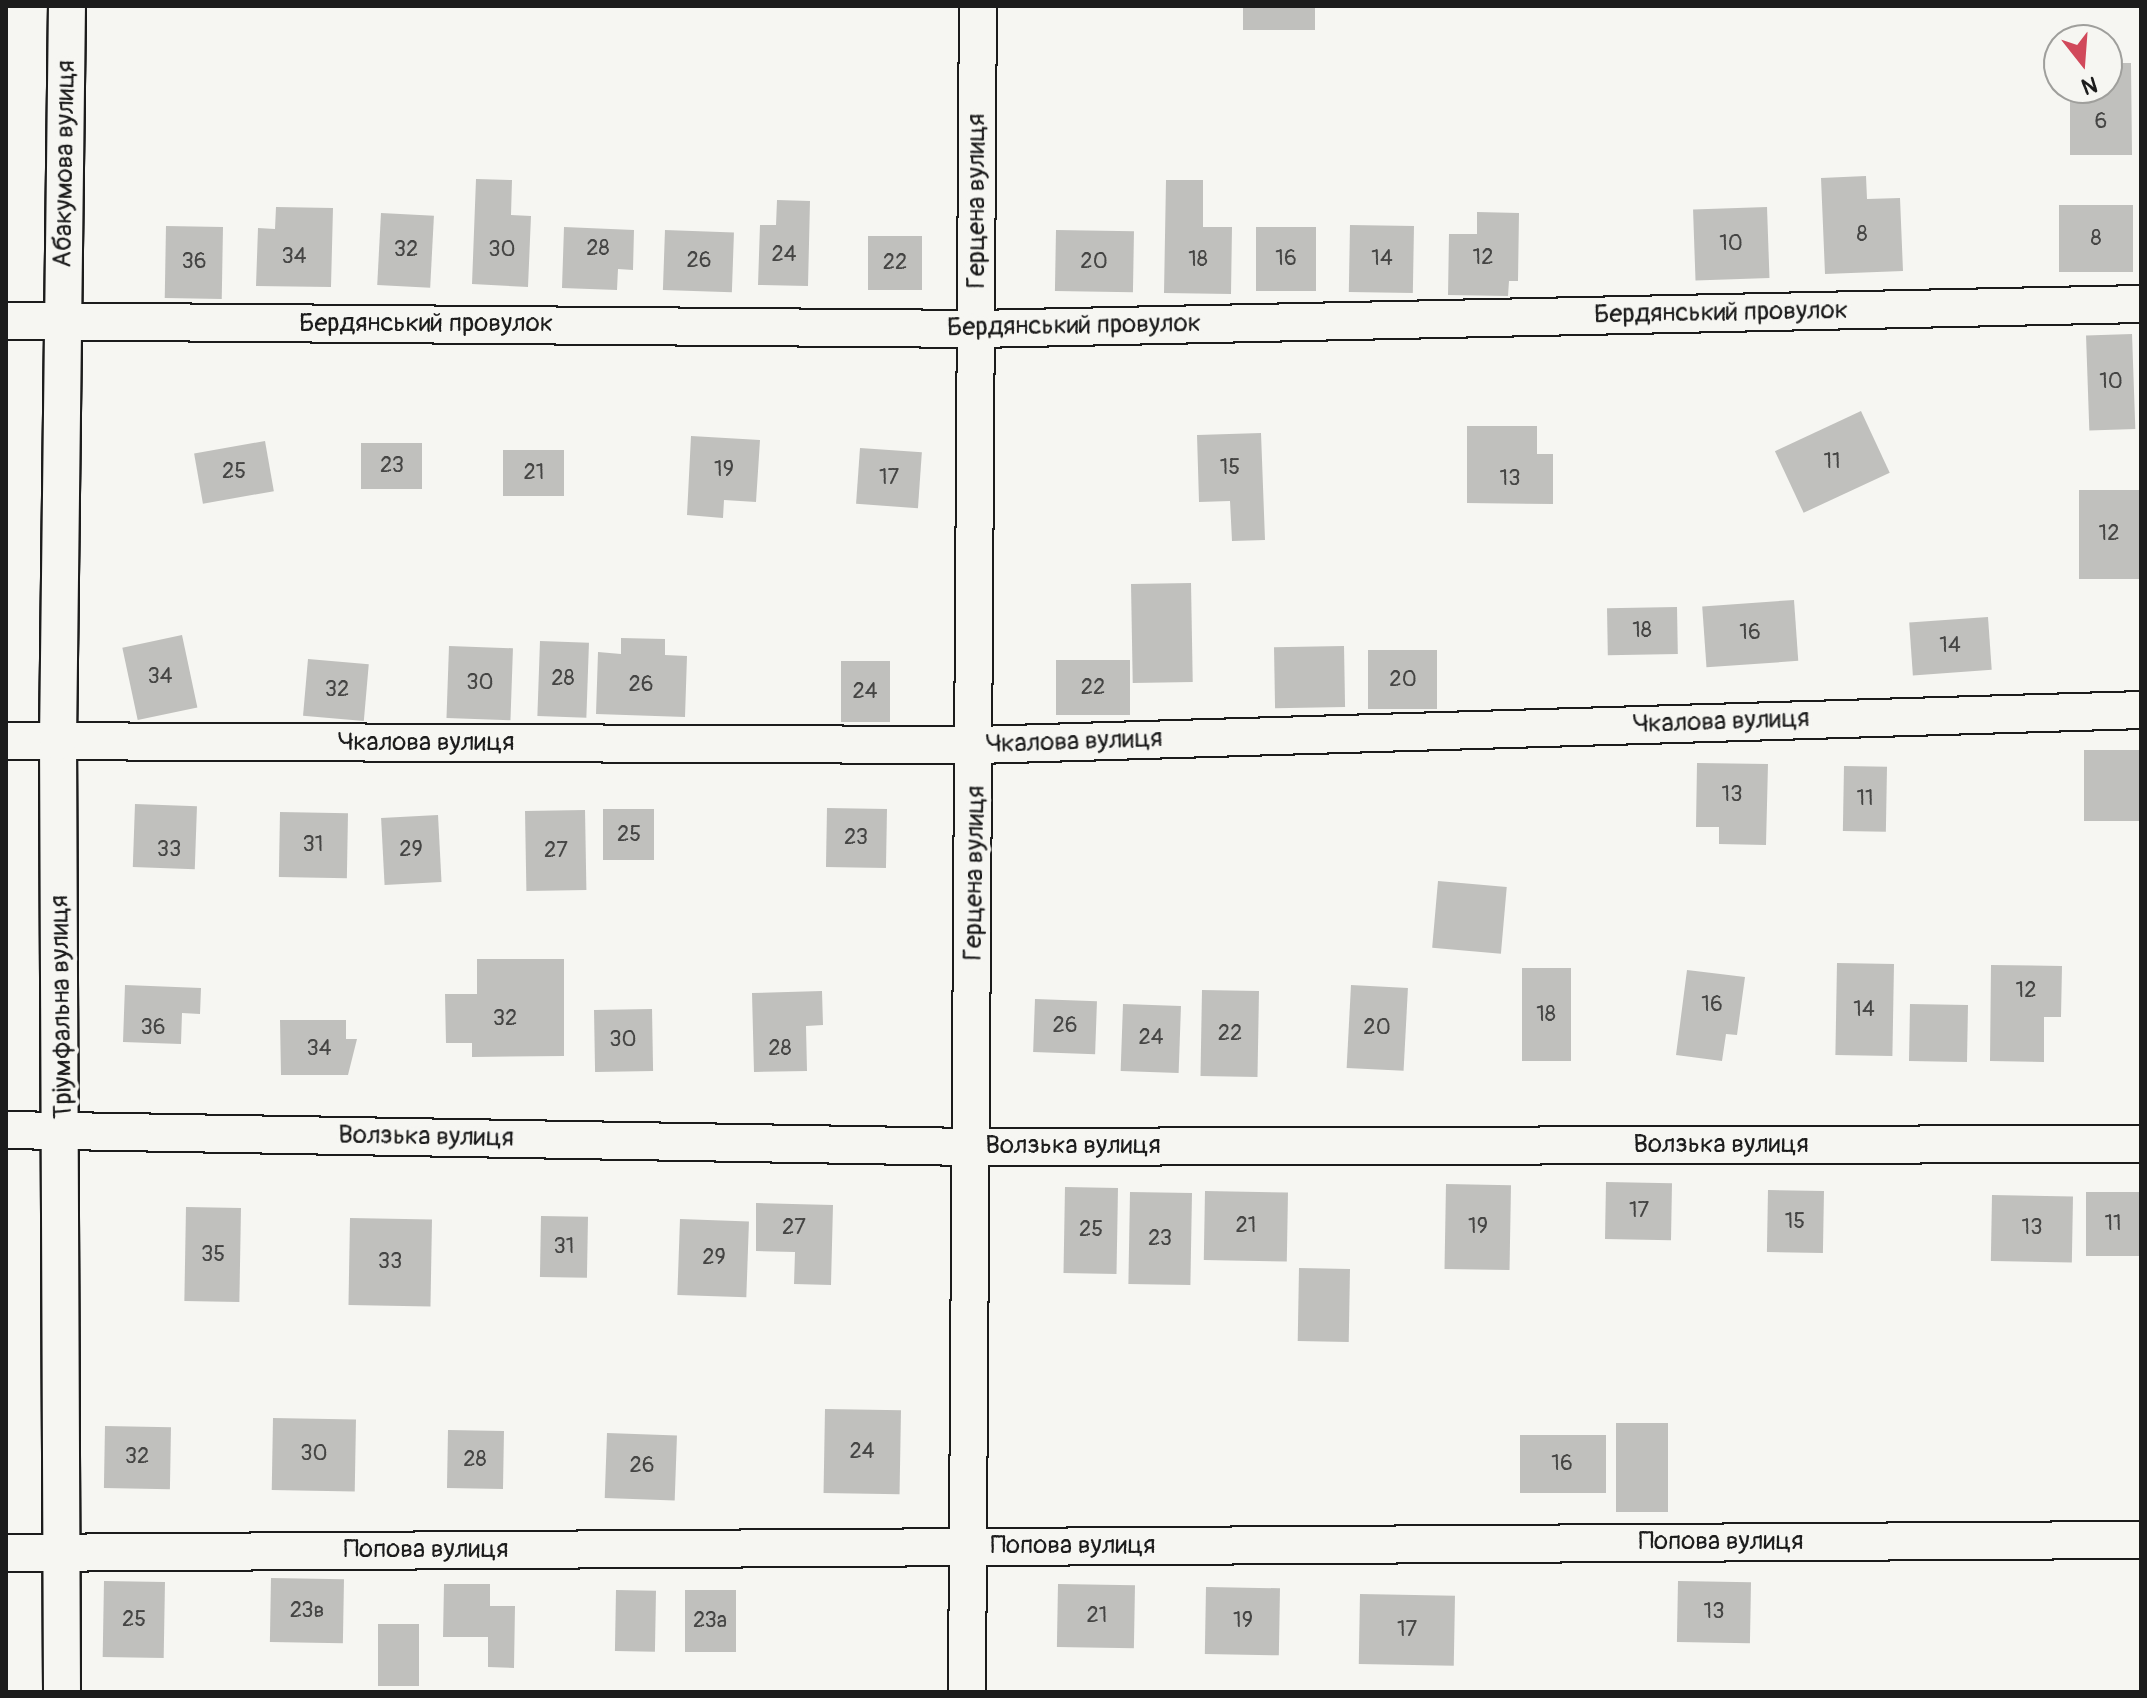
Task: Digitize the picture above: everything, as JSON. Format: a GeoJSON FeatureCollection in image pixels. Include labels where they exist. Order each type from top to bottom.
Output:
{"type":"FeatureCollection","features":[{"type":"Feature","properties":{"kind":"street","name":"Абакумова вулиця"},"geometry":{"type":"LineString","coordinates":[[63,322],[67,6]]}},
{"type":"Feature","properties":{"kind":"street","name":"Герцена вулиця"},"geometry":{"type":"LineString","coordinates":[[967,1692],[970,1147],[977,745],[978,6]]}},
{"type":"Feature","properties":{"kind":"street","name":"Бердянський провулок"},"geometry":{"type":"LineString","coordinates":[[6,321],[977,329],[2141,304]]}},
{"type":"Feature","properties":{"kind":"street","name":"Тріумфальна вулиця"},"geometry":{"type":"LineString","coordinates":[[62,1692],[64,1131],[58,741],[63,322]]}},
{"type":"Feature","properties":{"kind":"street","name":"Чкалова вулиця"},"geometry":{"type":"LineString","coordinates":[[6,741],[977,745],[2141,710]]}},
{"type":"Feature","properties":{"kind":"street","name":"Волзька вулиця"},"geometry":{"type":"LineString","coordinates":[[6,1130],[970,1147],[2141,1144]]}},
{"type":"Feature","properties":{"kind":"street","name":"Попова вулиця"},"geometry":{"type":"LineString","coordinates":[[6,1553],[2141,1540]]}},
{"type":"Feature","properties":{"kind":"building"},"geometry":{"type":"Polygon","coordinates":[[[1243,6],[1315,6],[1315,30],[1243,30],[1243,6]]]}},
{"type":"Feature","properties":{"kind":"building"},"geometry":{"type":"Polygon","coordinates":[[[2123,63],[2131,63],[2132,155],[2070,155],[2070,104],[2123,104],[2123,63]]]}},
{"type":"Feature","properties":{"kind":"building"},"geometry":{"type":"Polygon","coordinates":[[[1866,176],[1867,199],[1900,198],[1903,271],[1825,274],[1821,178],[1866,176]]]}},
{"type":"Feature","properties":{"kind":"building"},"geometry":{"type":"Polygon","coordinates":[[[476,179],[512,180],[511,215],[531,216],[528,287],[472,284],[476,179]]]}},
{"type":"Feature","properties":{"kind":"building"},"geometry":{"type":"Polygon","coordinates":[[[1166,180],[1203,180],[1203,227],[1232,227],[1231,294],[1164,293],[1166,180]]]}},
{"type":"Feature","properties":{"kind":"building"},"geometry":{"type":"Polygon","coordinates":[[[777,200],[810,201],[808,286],[758,285],[760,225],[776,225],[777,200]]]}},
{"type":"Feature","properties":{"kind":"building"},"geometry":{"type":"Polygon","coordinates":[[[2059,205],[2133,205],[2133,272],[2059,272],[2059,205]]]}},
{"type":"Feature","properties":{"kind":"building"},"geometry":{"type":"Polygon","coordinates":[[[276,207],[333,208],[331,287],[256,286],[258,228],[275,229],[276,207]]]}},
{"type":"Feature","properties":{"kind":"building"},"geometry":{"type":"Polygon","coordinates":[[[1767,207],[1769,278],[1696,281],[1693,210],[1767,207]]]}},
{"type":"Feature","properties":{"kind":"building"},"geometry":{"type":"Polygon","coordinates":[[[1477,212],[1519,213],[1518,281],[1509,281],[1508,296],[1448,295],[1449,234],[1477,234],[1477,212]]]}},
{"type":"Feature","properties":{"kind":"building"},"geometry":{"type":"Polygon","coordinates":[[[381,213],[434,216],[430,288],[377,285],[381,213]]]}},
{"type":"Feature","properties":{"kind":"building"},"geometry":{"type":"Polygon","coordinates":[[[1350,225],[1414,226],[1413,293],[1349,292],[1350,225]]]}},
{"type":"Feature","properties":{"kind":"building"},"geometry":{"type":"Polygon","coordinates":[[[166,226],[223,227],[222,299],[165,298],[166,226]]]}},
{"type":"Feature","properties":{"kind":"building"},"geometry":{"type":"Polygon","coordinates":[[[564,227],[634,230],[633,270],[618,269],[617,290],[562,288],[564,227]]]}},
{"type":"Feature","properties":{"kind":"building"},"geometry":{"type":"Polygon","coordinates":[[[1256,227],[1316,227],[1316,291],[1256,291],[1256,227]]]}},
{"type":"Feature","properties":{"kind":"building"},"geometry":{"type":"Polygon","coordinates":[[[665,230],[734,232],[732,292],[663,290],[665,230]]]}},
{"type":"Feature","properties":{"kind":"building"},"geometry":{"type":"Polygon","coordinates":[[[1056,230],[1134,231],[1133,292],[1055,291],[1056,230]]]}},
{"type":"Feature","properties":{"kind":"building"},"geometry":{"type":"Polygon","coordinates":[[[868,236],[922,236],[922,290],[868,290],[868,236]]]}},
{"type":"Feature","properties":{"kind":"building"},"geometry":{"type":"Polygon","coordinates":[[[2132,334],[2135,429],[2089,431],[2086,336],[2132,334]]]}},
{"type":"Feature","properties":{"kind":"building"},"geometry":{"type":"Polygon","coordinates":[[[1861,411],[1890,473],[1804,513],[1775,451],[1861,411]]]}},
{"type":"Feature","properties":{"kind":"building"},"geometry":{"type":"Polygon","coordinates":[[[1467,426],[1537,426],[1537,454],[1553,454],[1553,504],[1467,503],[1467,426]]]}},
{"type":"Feature","properties":{"kind":"building"},"geometry":{"type":"Polygon","coordinates":[[[1261,433],[1265,540],[1232,541],[1230,501],[1199,502],[1197,435],[1261,433]]]}},
{"type":"Feature","properties":{"kind":"building"},"geometry":{"type":"Polygon","coordinates":[[[691,436],[760,440],[756,502],[724,500],[723,518],[687,515],[691,436]]]}},
{"type":"Feature","properties":{"kind":"building"},"geometry":{"type":"Polygon","coordinates":[[[265,441],[274,491],[203,504],[194,454],[265,441]]]}},
{"type":"Feature","properties":{"kind":"building"},"geometry":{"type":"Polygon","coordinates":[[[361,443],[422,443],[422,489],[361,489],[361,443]]]}},
{"type":"Feature","properties":{"kind":"building"},"geometry":{"type":"Polygon","coordinates":[[[860,448],[922,452],[918,508],[856,504],[860,448]]]}},
{"type":"Feature","properties":{"kind":"building"},"geometry":{"type":"Polygon","coordinates":[[[503,450],[564,450],[564,496],[503,496],[503,450]]]}},
{"type":"Feature","properties":{"kind":"building"},"geometry":{"type":"Polygon","coordinates":[[[2079,490],[2139,490],[2139,579],[2079,579],[2079,490]]]}},
{"type":"Feature","properties":{"kind":"building"},"geometry":{"type":"Polygon","coordinates":[[[1191,583],[1193,682],[1133,683],[1131,584],[1191,583]]]}},
{"type":"Feature","properties":{"kind":"building"},"geometry":{"type":"Polygon","coordinates":[[[1794,600],[1798,661],[1706,667],[1702,606],[1794,600]]]}},
{"type":"Feature","properties":{"kind":"building"},"geometry":{"type":"Polygon","coordinates":[[[1677,607],[1678,654],[1608,655],[1607,608],[1677,607]]]}},
{"type":"Feature","properties":{"kind":"building"},"geometry":{"type":"Polygon","coordinates":[[[1988,617],[1992,670],[1913,675],[1909,623],[1988,617]]]}},
{"type":"Feature","properties":{"kind":"building"},"geometry":{"type":"Polygon","coordinates":[[[182,635],[197,707],[138,720],[122,648],[182,635]]]}},
{"type":"Feature","properties":{"kind":"building"},"geometry":{"type":"Polygon","coordinates":[[[621,638],[665,639],[665,655],[687,656],[685,717],[596,714],[598,652],[621,654],[621,638]]]}},
{"type":"Feature","properties":{"kind":"building"},"geometry":{"type":"Polygon","coordinates":[[[540,641],[589,643],[586,718],[537,716],[540,641]]]}},
{"type":"Feature","properties":{"kind":"building"},"geometry":{"type":"Polygon","coordinates":[[[449,646],[513,648],[510,720],[446,718],[449,646]]]}},
{"type":"Feature","properties":{"kind":"building"},"geometry":{"type":"Polygon","coordinates":[[[1344,646],[1345,707],[1275,708],[1274,647],[1344,646]]]}},
{"type":"Feature","properties":{"kind":"building"},"geometry":{"type":"Polygon","coordinates":[[[1368,650],[1437,650],[1437,709],[1368,709],[1368,650]]]}},
{"type":"Feature","properties":{"kind":"building"},"geometry":{"type":"Polygon","coordinates":[[[308,659],[369,664],[364,721],[303,716],[308,659]]]}},
{"type":"Feature","properties":{"kind":"building"},"geometry":{"type":"Polygon","coordinates":[[[1056,660],[1130,660],[1130,715],[1056,715],[1056,660]]]}},
{"type":"Feature","properties":{"kind":"building"},"geometry":{"type":"Polygon","coordinates":[[[841,661],[890,661],[890,722],[841,722],[841,661]]]}},
{"type":"Feature","properties":{"kind":"building"},"geometry":{"type":"Polygon","coordinates":[[[2084,750],[2141,750],[2141,821],[2084,821],[2084,750]]]}},
{"type":"Feature","properties":{"kind":"building"},"geometry":{"type":"Polygon","coordinates":[[[1697,763],[1768,764],[1766,845],[1719,844],[1719,827],[1696,827],[1697,763]]]}},
{"type":"Feature","properties":{"kind":"building"},"geometry":{"type":"Polygon","coordinates":[[[1844,766],[1887,767],[1886,832],[1843,831],[1844,766]]]}},
{"type":"Feature","properties":{"kind":"building"},"geometry":{"type":"Polygon","coordinates":[[[135,804],[197,806],[195,869],[133,867],[135,804]]]}},
{"type":"Feature","properties":{"kind":"building"},"geometry":{"type":"Polygon","coordinates":[[[827,808],[887,809],[886,868],[826,867],[827,808]]]}},
{"type":"Feature","properties":{"kind":"building"},"geometry":{"type":"Polygon","coordinates":[[[603,809],[654,809],[654,860],[603,860],[603,809]]]}},
{"type":"Feature","properties":{"kind":"building"},"geometry":{"type":"Polygon","coordinates":[[[585,810],[586,890],[526,891],[525,811],[585,810]]]}},
{"type":"Feature","properties":{"kind":"building"},"geometry":{"type":"Polygon","coordinates":[[[280,812],[348,813],[347,878],[279,877],[280,812]]]}},
{"type":"Feature","properties":{"kind":"building"},"geometry":{"type":"Polygon","coordinates":[[[438,815],[442,882],[385,885],[381,818],[438,815]]]}},
{"type":"Feature","properties":{"kind":"building"},"geometry":{"type":"Polygon","coordinates":[[[1438,881],[1507,887],[1501,954],[1432,948],[1438,881]]]}},
{"type":"Feature","properties":{"kind":"building"},"geometry":{"type":"Polygon","coordinates":[[[477,959],[564,959],[564,1056],[472,1057],[472,1043],[446,1043],[445,994],[477,994],[477,959]]]}},
{"type":"Feature","properties":{"kind":"building"},"geometry":{"type":"Polygon","coordinates":[[[1837,963],[1894,964],[1892,1056],[1835,1055],[1837,963]]]}},
{"type":"Feature","properties":{"kind":"building"},"geometry":{"type":"Polygon","coordinates":[[[1991,965],[2062,966],[2061,1017],[2044,1017],[2044,1062],[1990,1061],[1991,965]]]}},
{"type":"Feature","properties":{"kind":"building"},"geometry":{"type":"Polygon","coordinates":[[[1522,968],[1571,968],[1571,1061],[1522,1061],[1522,968]]]}},
{"type":"Feature","properties":{"kind":"building"},"geometry":{"type":"Polygon","coordinates":[[[1687,970],[1745,977],[1737,1035],[1726,1034],[1722,1061],[1676,1055],[1687,970]]]}},
{"type":"Feature","properties":{"kind":"building"},"geometry":{"type":"Polygon","coordinates":[[[125,985],[201,988],[200,1014],[182,1013],[181,1044],[123,1042],[125,985]]]}},
{"type":"Feature","properties":{"kind":"building"},"geometry":{"type":"Polygon","coordinates":[[[1351,985],[1408,988],[1404,1071],[1347,1068],[1351,985]]]}},
{"type":"Feature","properties":{"kind":"building"},"geometry":{"type":"Polygon","coordinates":[[[1202,990],[1259,991],[1257,1077],[1200,1076],[1202,990]]]}},
{"type":"Feature","properties":{"kind":"building"},"geometry":{"type":"Polygon","coordinates":[[[822,991],[823,1025],[806,1026],[807,1071],[754,1072],[752,993],[822,991]]]}},
{"type":"Feature","properties":{"kind":"building"},"geometry":{"type":"Polygon","coordinates":[[[1035,999],[1097,1001],[1095,1054],[1033,1052],[1035,999]]]}},
{"type":"Feature","properties":{"kind":"building"},"geometry":{"type":"Polygon","coordinates":[[[1123,1004],[1181,1006],[1179,1073],[1121,1071],[1123,1004]]]}},
{"type":"Feature","properties":{"kind":"building"},"geometry":{"type":"Polygon","coordinates":[[[1910,1004],[1968,1005],[1967,1062],[1909,1061],[1910,1004]]]}},
{"type":"Feature","properties":{"kind":"building"},"geometry":{"type":"Polygon","coordinates":[[[652,1009],[653,1071],[595,1072],[594,1010],[652,1009]]]}},
{"type":"Feature","properties":{"kind":"building"},"geometry":{"type":"Polygon","coordinates":[[[280,1020],[346,1020],[346,1039],[357,1039],[348,1075],[281,1075],[280,1020]]]}},
{"type":"Feature","properties":{"kind":"building"},"geometry":{"type":"Polygon","coordinates":[[[1606,1182],[1672,1183],[1671,1240],[1605,1239],[1606,1182]]]}},
{"type":"Feature","properties":{"kind":"building"},"geometry":{"type":"Polygon","coordinates":[[[1446,1184],[1511,1185],[1510,1270],[1445,1269],[1446,1184]]]}},
{"type":"Feature","properties":{"kind":"building"},"geometry":{"type":"Polygon","coordinates":[[[1065,1187],[1118,1188],[1116,1274],[1063,1273],[1065,1187]]]}},
{"type":"Feature","properties":{"kind":"building"},"geometry":{"type":"Polygon","coordinates":[[[1768,1190],[1824,1191],[1823,1253],[1767,1252],[1768,1190]]]}},
{"type":"Feature","properties":{"kind":"building"},"geometry":{"type":"Polygon","coordinates":[[[1205,1191],[1288,1192],[1287,1261],[1204,1260],[1205,1191]]]}},
{"type":"Feature","properties":{"kind":"building"},"geometry":{"type":"Polygon","coordinates":[[[1130,1192],[1192,1193],[1190,1285],[1128,1284],[1130,1192]]]}},
{"type":"Feature","properties":{"kind":"building"},"geometry":{"type":"Polygon","coordinates":[[[2086,1192],[2141,1192],[2141,1256],[2086,1256],[2086,1192]]]}},
{"type":"Feature","properties":{"kind":"building"},"geometry":{"type":"Polygon","coordinates":[[[1992,1195],[2073,1196],[2072,1262],[1991,1261],[1992,1195]]]}},
{"type":"Feature","properties":{"kind":"building"},"geometry":{"type":"Polygon","coordinates":[[[756,1203],[833,1205],[831,1285],[794,1284],[795,1252],[756,1251],[756,1203]]]}},
{"type":"Feature","properties":{"kind":"building"},"geometry":{"type":"Polygon","coordinates":[[[186,1207],[241,1208],[239,1302],[184,1301],[186,1207]]]}},
{"type":"Feature","properties":{"kind":"building"},"geometry":{"type":"Polygon","coordinates":[[[541,1216],[588,1217],[587,1278],[540,1277],[541,1216]]]}},
{"type":"Feature","properties":{"kind":"building"},"geometry":{"type":"Polygon","coordinates":[[[350,1218],[432,1219],[430,1306],[348,1305],[350,1218]]]}},
{"type":"Feature","properties":{"kind":"building"},"geometry":{"type":"Polygon","coordinates":[[[680,1219],[749,1221],[746,1297],[677,1295],[680,1219]]]}},
{"type":"Feature","properties":{"kind":"building"},"geometry":{"type":"Polygon","coordinates":[[[1299,1268],[1350,1269],[1349,1342],[1298,1341],[1299,1268]]]}},
{"type":"Feature","properties":{"kind":"building"},"geometry":{"type":"Polygon","coordinates":[[[825,1409],[901,1410],[900,1494],[824,1493],[825,1409]]]}},
{"type":"Feature","properties":{"kind":"building"},"geometry":{"type":"Polygon","coordinates":[[[273,1418],[356,1419],[355,1491],[272,1490],[273,1418]]]}},
{"type":"Feature","properties":{"kind":"building"},"geometry":{"type":"Polygon","coordinates":[[[1616,1423],[1668,1423],[1668,1512],[1616,1512],[1616,1423]]]}},
{"type":"Feature","properties":{"kind":"building"},"geometry":{"type":"Polygon","coordinates":[[[105,1426],[171,1427],[170,1489],[104,1488],[105,1426]]]}},
{"type":"Feature","properties":{"kind":"building"},"geometry":{"type":"Polygon","coordinates":[[[448,1430],[504,1431],[503,1489],[447,1488],[448,1430]]]}},
{"type":"Feature","properties":{"kind":"building"},"geometry":{"type":"Polygon","coordinates":[[[607,1433],[677,1435],[675,1500],[605,1498],[607,1433]]]}},
{"type":"Feature","properties":{"kind":"building"},"geometry":{"type":"Polygon","coordinates":[[[1520,1435],[1606,1435],[1606,1493],[1520,1493],[1520,1435]]]}},
{"type":"Feature","properties":{"kind":"building"},"geometry":{"type":"Polygon","coordinates":[[[271,1578],[344,1579],[343,1643],[270,1642],[271,1578]]]}},
{"type":"Feature","properties":{"kind":"building"},"geometry":{"type":"Polygon","coordinates":[[[104,1581],[165,1582],[164,1658],[103,1657],[104,1581]]]}},
{"type":"Feature","properties":{"kind":"building"},"geometry":{"type":"Polygon","coordinates":[[[1678,1581],[1751,1582],[1750,1643],[1677,1642],[1678,1581]]]}},
{"type":"Feature","properties":{"kind":"building"},"geometry":{"type":"Polygon","coordinates":[[[444,1584],[490,1584],[490,1606],[515,1606],[514,1668],[488,1667],[488,1637],[443,1637],[444,1584]]]}},
{"type":"Feature","properties":{"kind":"building"},"geometry":{"type":"Polygon","coordinates":[[[1058,1584],[1135,1585],[1134,1648],[1057,1647],[1058,1584]]]}},
{"type":"Feature","properties":{"kind":"building"},"geometry":{"type":"Polygon","coordinates":[[[1206,1587],[1280,1588],[1279,1655],[1205,1654],[1206,1587]]]}},
{"type":"Feature","properties":{"kind":"building"},"geometry":{"type":"Polygon","coordinates":[[[616,1590],[656,1591],[655,1652],[615,1651],[616,1590]]]}},
{"type":"Feature","properties":{"kind":"building"},"geometry":{"type":"Polygon","coordinates":[[[685,1590],[736,1590],[736,1652],[685,1652],[685,1590]]]}},
{"type":"Feature","properties":{"kind":"building"},"geometry":{"type":"Polygon","coordinates":[[[1360,1594],[1455,1596],[1454,1666],[1359,1664],[1360,1594]]]}},
{"type":"Feature","properties":{"kind":"building"},"geometry":{"type":"Polygon","coordinates":[[[378,1624],[419,1624],[419,1686],[378,1686],[378,1624]]]}}]}
